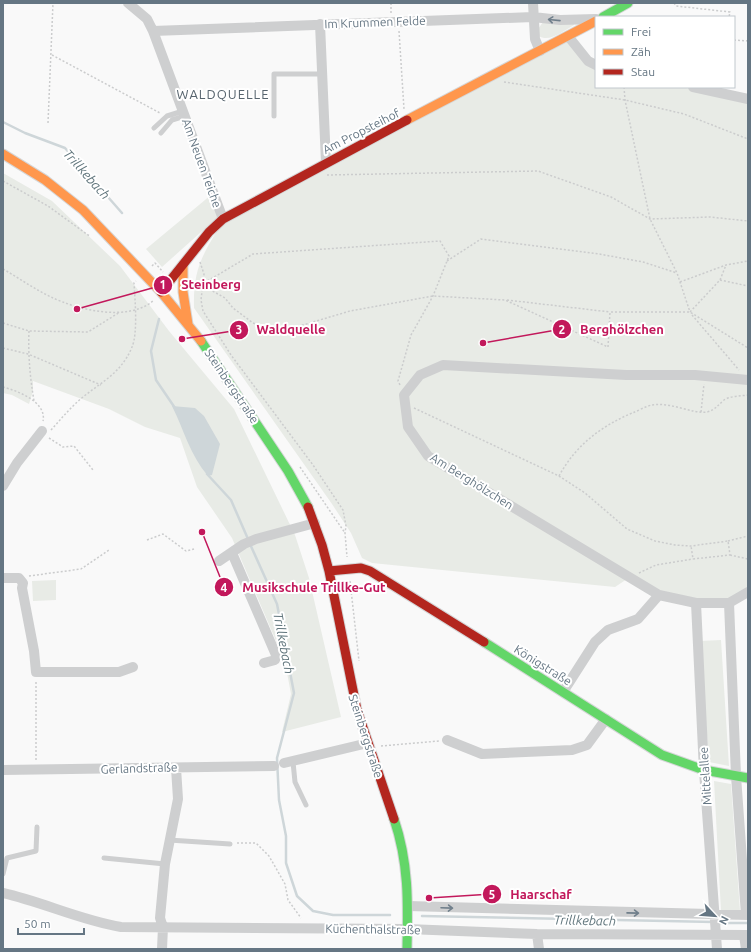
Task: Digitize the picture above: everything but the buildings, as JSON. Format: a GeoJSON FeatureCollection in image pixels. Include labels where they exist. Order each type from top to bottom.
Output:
{"type":"FeatureCollection","features":[{"type":"Feature","properties":{"kind":"street","name":"Am Neuen Teiche"},"geometry":{"type":"LineString","coordinates":[[128,3],[147,19],[153,31],[222,219]]}},
{"type":"Feature","properties":{"kind":"street"},"geometry":{"type":"LineString","coordinates":[[533,3],[535,40],[540,51]]}},
{"type":"Feature","properties":{"kind":"street"},"geometry":{"type":"LineString","coordinates":[[605,16],[628,3]]}},
{"type":"Feature","properties":{"kind":"street","name":"Im Krummen Felde"},"geometry":{"type":"LineString","coordinates":[[153,31],[533,16],[560,20],[595,20]]}},
{"type":"Feature","properties":{"kind":"street","name":"Am Propsteihof"},"geometry":{"type":"LineString","coordinates":[[161,292],[209,232],[222,219],[595,21]]}},
{"type":"Feature","properties":{"kind":"street"},"geometry":{"type":"LineString","coordinates":[[320,24],[326,163]]}},
{"type":"Feature","properties":{"kind":"street"},"geometry":{"type":"LineString","coordinates":[[568,36],[588,62],[595,65]]}},
{"type":"Feature","properties":{"kind":"street"},"geometry":{"type":"LineString","coordinates":[[698,88],[748,99]]}},
{"type":"Feature","properties":{"kind":"street","name":"Steinbergstraße"},"geometry":{"type":"LineString","coordinates":[[3,154],[59,190],[109,236],[161,292],[210,352],[284,464],[306,502],[315,523],[328,571],[350,683],[368,743],[402,842],[406,863],[408,906],[407,949]]}},
{"type":"Feature","properties":{"kind":"street"},"geometry":{"type":"LineString","coordinates":[[183,265],[183,292],[188,325]]}},
{"type":"Feature","properties":{"kind":"street"},"geometry":{"type":"LineString","coordinates":[[404,399],[420,375],[443,365],[626,375],[705,376],[748,380]]}},
{"type":"Feature","properties":{"kind":"street","name":"Am Berghölzchen"},"geometry":{"type":"LineString","coordinates":[[404,399],[408,427],[428,456],[660,595],[696,603],[729,603]]}},
{"type":"Feature","properties":{"kind":"street"},"geometry":{"type":"LineString","coordinates":[[3,486],[17,463],[42,431]]}},
{"type":"Feature","properties":{"kind":"street"},"geometry":{"type":"LineString","coordinates":[[219,560],[244,544],[256,539],[315,523]]}},
{"type":"Feature","properties":{"kind":"street"},"geometry":{"type":"LineString","coordinates":[[232,553],[276,655],[275,660],[264,663]]}},
{"type":"Feature","properties":{"kind":"street","name":"Königstraße"},"geometry":{"type":"LineString","coordinates":[[328,571],[349,568],[361,568],[370,571],[662,755],[683,765],[704,771],[748,778]]}},
{"type":"Feature","properties":{"kind":"street"},"geometry":{"type":"LineString","coordinates":[[3,578],[19,578],[23,583],[22,588],[34,651],[36,672],[119,672],[133,667]]}},
{"type":"Feature","properties":{"kind":"street"},"geometry":{"type":"LineString","coordinates":[[747,915],[736,776],[729,603],[748,592]]}},
{"type":"Feature","properties":{"kind":"street"},"geometry":{"type":"LineString","coordinates":[[563,692],[595,642],[608,630],[638,619],[660,595]]}},
{"type":"Feature","properties":{"kind":"street","name":"Mittelallee"},"geometry":{"type":"LineString","coordinates":[[696,603],[704,771],[716,914],[717,949]]}},
{"type":"Feature","properties":{"kind":"street"},"geometry":{"type":"LineString","coordinates":[[447,740],[482,754],[572,750],[587,745],[606,719]]}},
{"type":"Feature","properties":{"kind":"street","name":"Gerlandstraße"},"geometry":{"type":"LineString","coordinates":[[3,770],[36,771],[176,768],[183,766],[284,763],[368,743]]}},
{"type":"Feature","properties":{"kind":"street"},"geometry":{"type":"LineString","coordinates":[[162,949],[163,927],[160,918],[165,864],[178,800],[176,768]]}},
{"type":"Feature","properties":{"kind":"street","name":"Küchenthalstraße"},"geometry":{"type":"LineString","coordinates":[[3,893],[31,899],[106,924],[121,927],[407,929],[537,934],[746,935]]}},
{"type":"Feature","properties":{"kind":"street","name":"Küchenthalstraße"},"geometry":{"type":"LineString","coordinates":[[408,906],[747,915]]}},
{"type":"Feature","properties":{"kind":"street"},"geometry":{"type":"LineString","coordinates":[[537,934],[539,949]]}},
{"type":"Feature","properties":{"kind":"street"},"geometry":{"type":"LineString","coordinates":[[746,935],[746,949]]}},
{"type":"Feature","properties":{"kind":"lane"},"geometry":{"type":"LineString","coordinates":[[274,116],[274,74],[321,74]]}},
{"type":"Feature","properties":{"kind":"lane"},"geometry":{"type":"LineString","coordinates":[[154,128],[167,116],[184,113]]}},
{"type":"Feature","properties":{"kind":"lane"},"geometry":{"type":"LineString","coordinates":[[161,133],[172,120],[184,113]]}},
{"type":"Feature","properties":{"kind":"lane"},"geometry":{"type":"LineString","coordinates":[[284,763],[306,805]]}},
{"type":"Feature","properties":{"kind":"lane"},"geometry":{"type":"LineString","coordinates":[[3,874],[7,858],[36,851],[37,827]]}},
{"type":"Feature","properties":{"kind":"lane"},"geometry":{"type":"LineString","coordinates":[[169,840],[230,844]]}},
{"type":"Feature","properties":{"kind":"lane"},"geometry":{"type":"LineString","coordinates":[[104,858],[165,864]]}},
{"type":"Feature","properties":{"kind":"path"},"geometry":{"type":"LineString","coordinates":[[48,123],[53,3]]}},
{"type":"Feature","properties":{"kind":"path"},"geometry":{"type":"LineString","coordinates":[[391,3],[395,21],[404,122]]}},
{"type":"Feature","properties":{"kind":"path"},"geometry":{"type":"LineString","coordinates":[[674,3],[676,6],[730,12],[729,16]]}},
{"type":"Feature","properties":{"kind":"path"},"geometry":{"type":"LineString","coordinates":[[735,40],[748,41]]}},
{"type":"Feature","properties":{"kind":"path"},"geometry":{"type":"LineString","coordinates":[[52,55],[167,116]]}},
{"type":"Feature","properties":{"kind":"path"},"geometry":{"type":"LineString","coordinates":[[504,82],[625,100],[684,114],[748,139]]}},
{"type":"Feature","properties":{"kind":"path"},"geometry":{"type":"LineString","coordinates":[[624,88],[625,100],[650,219],[677,273],[690,312],[739,369]]}},
{"type":"Feature","properties":{"kind":"path"},"geometry":{"type":"LineString","coordinates":[[325,175],[538,171],[612,197],[650,219],[710,217],[748,222]]}},
{"type":"Feature","properties":{"kind":"path"},"geometry":{"type":"LineString","coordinates":[[3,182],[48,206],[88,235],[109,236]]}},
{"type":"Feature","properties":{"kind":"path"},"geometry":{"type":"LineString","coordinates":[[447,261],[481,239],[643,262],[677,273]]}},
{"type":"Feature","properties":{"kind":"path"},"geometry":{"type":"LineString","coordinates":[[204,282],[253,254],[440,241],[449,256],[433,296],[411,335],[398,381],[404,399],[559,476],[585,493],[627,529],[655,541],[691,546],[728,542],[748,536]]}},
{"type":"Feature","properties":{"kind":"path"},"geometry":{"type":"LineString","coordinates":[[200,258],[204,274],[201,300],[202,310],[231,355],[313,465],[343,510],[346,526],[345,533],[360,663]]}},
{"type":"Feature","properties":{"kind":"path"},"geometry":{"type":"LineString","coordinates":[[680,282],[726,265],[748,261]]}},
{"type":"Feature","properties":{"kind":"path"},"geometry":{"type":"LineString","coordinates":[[690,312],[720,280],[726,265]]}},
{"type":"Feature","properties":{"kind":"path"},"geometry":{"type":"LineString","coordinates":[[3,269],[51,297],[101,313],[136,310],[151,302],[161,292]]}},
{"type":"Feature","properties":{"kind":"path"},"geometry":{"type":"LineString","coordinates":[[3,387],[34,401],[41,408],[44,417],[42,431],[46,436],[75,404],[101,385],[116,371],[132,347],[136,310],[134,283],[144,273]]}},
{"type":"Feature","properties":{"kind":"path"},"geometry":{"type":"LineString","coordinates":[[720,280],[748,286]]}},
{"type":"Feature","properties":{"kind":"path"},"geometry":{"type":"LineString","coordinates":[[204,282],[209,289],[225,298],[233,308],[253,323],[276,333],[350,311],[433,296],[505,300],[610,312],[690,312],[748,348]]}},
{"type":"Feature","properties":{"kind":"path"},"geometry":{"type":"LineString","coordinates":[[505,300],[608,347],[610,312]]}},
{"type":"Feature","properties":{"kind":"path"},"geometry":{"type":"LineString","coordinates":[[3,323],[29,331],[88,332],[120,312]]}},
{"type":"Feature","properties":{"kind":"path"},"geometry":{"type":"LineString","coordinates":[[29,331],[28,354],[31,364],[34,401]]}},
{"type":"Feature","properties":{"kind":"path"},"geometry":{"type":"LineString","coordinates":[[3,348],[28,354],[101,385]]}},
{"type":"Feature","properties":{"kind":"path"},"geometry":{"type":"LineString","coordinates":[[701,412],[705,376]]}},
{"type":"Feature","properties":{"kind":"path"},"geometry":{"type":"LineString","coordinates":[[559,476],[569,458],[593,435],[620,418],[651,405],[675,405],[701,412],[709,412],[718,407],[724,400],[748,395]]}},
{"type":"Feature","properties":{"kind":"path"},"geometry":{"type":"LineString","coordinates":[[52,440],[64,447],[74,446],[93,470]]}},
{"type":"Feature","properties":{"kind":"path"},"geometry":{"type":"LineString","coordinates":[[147,540],[163,534],[186,551],[194,549]]}},
{"type":"Feature","properties":{"kind":"path"},"geometry":{"type":"LineString","coordinates":[[728,542],[730,554]]}},
{"type":"Feature","properties":{"kind":"path"},"geometry":{"type":"LineString","coordinates":[[691,546],[693,559]]}},
{"type":"Feature","properties":{"kind":"path"},"geometry":{"type":"LineString","coordinates":[[19,578],[81,569],[109,550]]}},
{"type":"Feature","properties":{"kind":"path"},"geometry":{"type":"LineString","coordinates":[[630,577],[656,565],[693,559],[730,554],[748,559]]}},
{"type":"Feature","properties":{"kind":"path"},"geometry":{"type":"LineString","coordinates":[[36,672],[36,771]]}},
{"type":"Feature","properties":{"kind":"path"},"geometry":{"type":"LineString","coordinates":[[368,743],[386,747],[447,740]]}},
{"type":"Feature","properties":{"kind":"path"},"geometry":{"type":"LineString","coordinates":[[230,844],[256,843],[270,856],[285,884],[288,900],[308,928]]}},
{"type":"Feature","properties":{"kind":"shaded area"},"geometry":{"type":"Polygon","coordinates":[[[543,22],[573,22],[574,25],[557,35],[543,38],[539,36],[538,29],[543,22]]]}},
{"type":"Feature","properties":{"kind":"shaded area"},"geometry":{"type":"Polygon","coordinates":[[[569,38],[595,65],[595,88],[686,88],[748,103],[748,591],[729,602],[660,594],[630,577],[615,587],[372,563],[362,558],[351,533],[332,504],[194,308],[195,283],[200,263],[221,224],[569,38]]]}},
{"type":"Feature","properties":{"kind":"shaded area"},"geometry":{"type":"Polygon","coordinates":[[[3,173],[52,201],[120,266],[169,331],[234,409],[295,535],[309,578],[341,717],[282,732],[291,694],[285,662],[232,538],[197,487],[180,438],[145,427],[109,409],[33,381],[33,391],[29,404],[12,395],[3,393],[3,173]]]}},
{"type":"Feature","properties":{"kind":"shaded area"},"geometry":{"type":"Polygon","coordinates":[[[211,195],[219,216],[162,267],[146,249],[211,195]]]}},
{"type":"Feature","properties":{"kind":"shaded area"},"geometry":{"type":"Polygon","coordinates":[[[172,406],[195,408],[204,416],[220,444],[212,475],[208,476],[196,460],[172,406]]]}},
{"type":"Feature","properties":{"kind":"shaded area"},"geometry":{"type":"Polygon","coordinates":[[[56,580],[56,600],[33,601],[32,581],[56,580]]]}},
{"type":"Feature","properties":{"kind":"shaded area"},"geometry":{"type":"Polygon","coordinates":[[[721,640],[729,766],[709,762],[700,641],[721,640]]]}},
{"type":"Feature","properties":{"kind":"shaded area"},"geometry":{"type":"Polygon","coordinates":[[[714,781],[731,784],[740,911],[721,911],[714,781]]]}},
{"type":"Feature","properties":{"kind":"waterway","name":"Trillkebach"},"geometry":{"type":"LineString","coordinates":[[3,122],[25,133],[65,148],[122,213]]}},
{"type":"Feature","properties":{"kind":"waterway","name":"Trillkebach"},"geometry":{"type":"LineString","coordinates":[[159,319],[151,351],[156,380],[175,408]]}},
{"type":"Feature","properties":{"kind":"waterway","name":"Trillkebach"},"geometry":{"type":"LineString","coordinates":[[207,474],[231,500],[248,539]]}},
{"type":"Feature","properties":{"kind":"waterway","name":"Trillkebach"},"geometry":{"type":"LineString","coordinates":[[250,544],[277,604],[294,693],[277,758],[279,800],[286,836],[286,863],[297,896],[313,911],[333,915],[390,915]]}},
{"type":"Feature","properties":{"kind":"waterway","name":"Trillkebach"},"geometry":{"type":"LineString","coordinates":[[422,916],[714,922]]}},
{"type":"Feature","properties":{"kind":"waterway","name":"Trillkebach"},"geometry":{"type":"LineString","coordinates":[[719,923],[748,923]]}},
{"type":"Feature","properties":{"kind":"traffic: fast"},"geometry":{"type":"LineString","coordinates":[[605,16],[628,3]]}},
{"type":"Feature","properties":{"kind":"traffic: fast"},"geometry":{"type":"LineString","coordinates":[[201,341],[288,471],[308,507]]}},
{"type":"Feature","properties":{"kind":"traffic: fast"},"geometry":{"type":"LineString","coordinates":[[484,642],[662,755],[704,770],[748,778]]}},
{"type":"Feature","properties":{"kind":"traffic: fast"},"geometry":{"type":"LineString","coordinates":[[394,819],[399,835],[405,867],[408,915],[407,949]]}},
{"type":"Feature","properties":{"kind":"traffic: slow"},"geometry":{"type":"LineString","coordinates":[[407,120],[595,22]]}},
{"type":"Feature","properties":{"kind":"traffic: slow"},"geometry":{"type":"LineString","coordinates":[[3,154],[45,180],[83,210],[161,292],[201,341]]}},
{"type":"Feature","properties":{"kind":"traffic: slow"},"geometry":{"type":"LineString","coordinates":[[183,265],[183,292],[188,324]]}},
{"type":"Feature","properties":{"kind":"traffic: jam"},"geometry":{"type":"LineString","coordinates":[[161,292],[209,232],[223,219],[407,120]]}},
{"type":"Feature","properties":{"kind":"traffic: jam"},"geometry":{"type":"LineString","coordinates":[[308,507],[322,545],[329,571],[357,710],[394,819]]}},
{"type":"Feature","properties":{"kind":"traffic: jam"},"geometry":{"type":"LineString","coordinates":[[329,571],[361,568],[370,571],[484,642]]}},
{"type":"Feature","properties":{"kind":"place","name":"Steinberg"},"geometry":{"type":"Point","coordinates":[77,309]}},
{"type":"Feature","properties":{"kind":"place","name":"Waldquelle"},"geometry":{"type":"Point","coordinates":[182,339]}},
{"type":"Feature","properties":{"kind":"place","name":"Berghölzchen"},"geometry":{"type":"Point","coordinates":[483,343]}},
{"type":"Feature","properties":{"kind":"place","name":"Musikschule Trillke-Gut"},"geometry":{"type":"Point","coordinates":[202,532]}},
{"type":"Feature","properties":{"kind":"place","name":"Haarschaf"},"geometry":{"type":"Point","coordinates":[429,898]}},
{"type":"Feature","properties":{"kind":"district","name":"WALDQUELLE"},"geometry":{"type":"Point","coordinates":[223,94]}}]}
